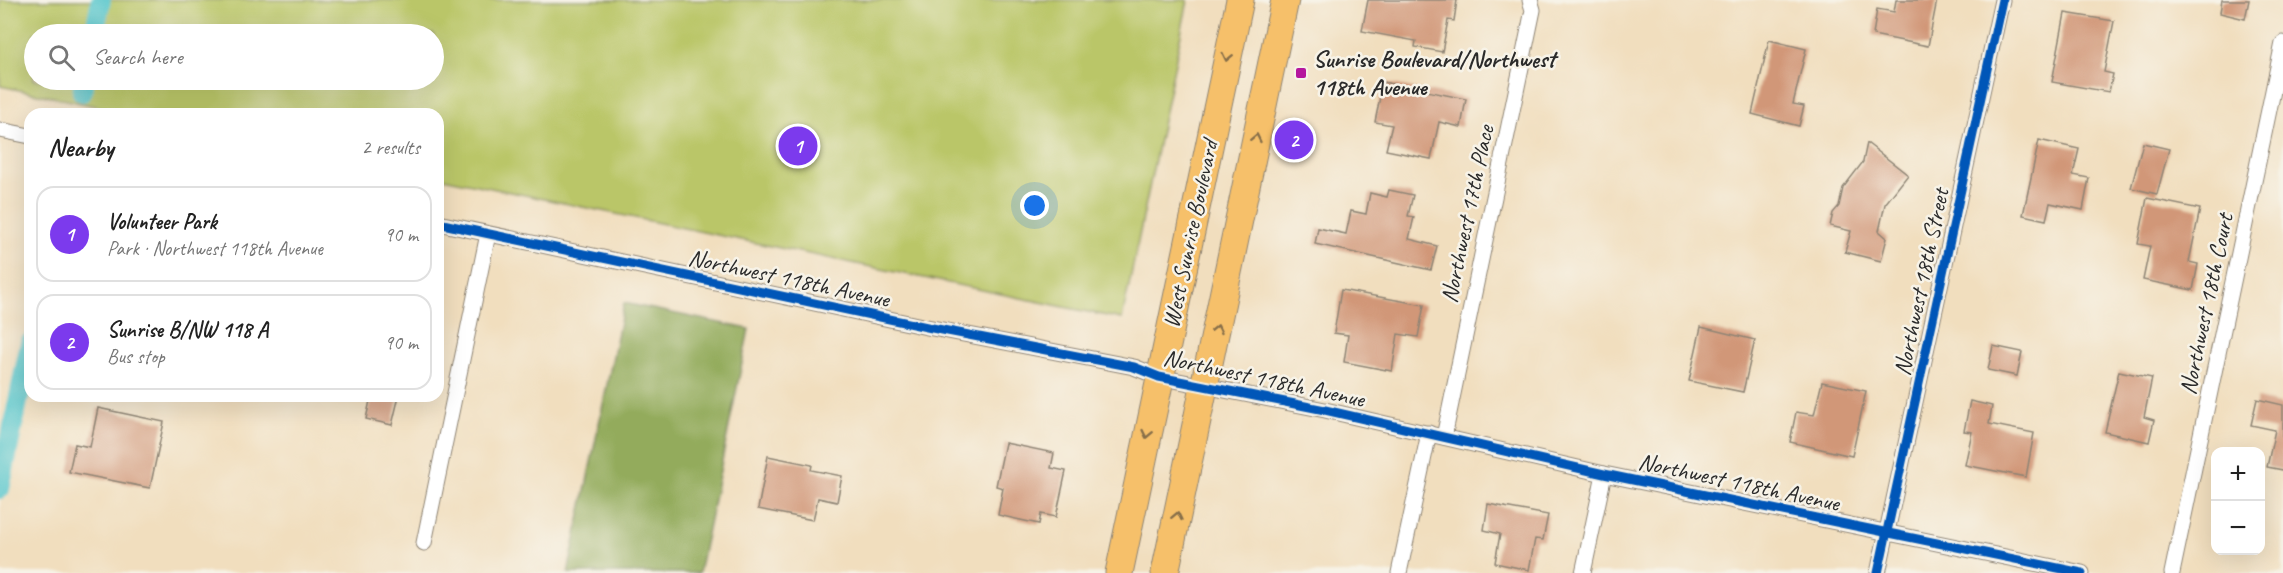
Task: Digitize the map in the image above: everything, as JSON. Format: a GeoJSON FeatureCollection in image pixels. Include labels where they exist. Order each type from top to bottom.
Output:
{"type":"FeatureCollection","features":[{"type":"Feature","properties":{"kind":"highway","name":"West Sunrise Boulevard"},"geometry":{"type":"LineString","coordinates":[[1119,573],[1240,0]]}},
{"type":"Feature","properties":{"kind":"highway","name":"West Sunrise Boulevard"},"geometry":{"type":"LineString","coordinates":[[1165,573],[1285,0]]}},
{"type":"Feature","properties":{"kind":"street","name":"Northwest 17th Place"},"geometry":{"type":"LineString","coordinates":[[1399,573],[1436,435],[1533,10],[1530,0]]}},
{"type":"Feature","properties":{"kind":"street","name":"Northwest 18th Street"},"geometry":{"type":"LineString","coordinates":[[1878,573],[2002,0]]}},
{"type":"Feature","properties":{"kind":"street","name":"Northwest 18th Court"},"geometry":{"type":"LineString","coordinates":[[2172,573],[2283,43]]}},
{"type":"Feature","properties":{"kind":"street"},"geometry":{"type":"LineString","coordinates":[[0,130],[24,135]]}},
{"type":"Feature","properties":{"kind":"street","name":"Northwest 118th Avenue"},"geometry":{"type":"LineString","coordinates":[[444,224],[927,327],[1134,367],[1159,377],[1436,435],[1604,474],[2082,573]]}},
{"type":"Feature","properties":{"kind":"street"},"geometry":{"type":"LineString","coordinates":[[424,543],[488,234]]}},
{"type":"Feature","properties":{"kind":"street"},"geometry":{"type":"LineString","coordinates":[[1583,573],[1604,474]]}},
{"type":"Feature","properties":{"kind":"green space"},"geometry":{"type":"Polygon","coordinates":[[[0,0],[1188,0],[1122,319],[444,178],[444,108],[104,108],[0,86],[0,0]]]}},
{"type":"Feature","properties":{"kind":"green space"},"geometry":{"type":"Polygon","coordinates":[[[624,303],[749,329],[699,573],[568,573],[624,303]]]}},
{"type":"Feature","properties":{"kind":"building"},"geometry":{"type":"Polygon","coordinates":[[[1368,0],[1457,0],[1454,21],[1448,20],[1442,52],[1415,47],[1416,41],[1362,31],[1368,0]]]}},
{"type":"Feature","properties":{"kind":"building"},"geometry":{"type":"Polygon","coordinates":[[[1896,0],[1937,0],[1928,46],[1873,35],[1877,9],[1894,12],[1896,0]]]}},
{"type":"Feature","properties":{"kind":"building"},"geometry":{"type":"Polygon","coordinates":[[[2222,0],[2249,0],[2245,19],[2220,13],[2222,0]]]}},
{"type":"Feature","properties":{"kind":"building"},"geometry":{"type":"Polygon","coordinates":[[[2065,13],[2114,21],[2104,72],[2113,74],[2109,92],[2052,82],[2065,13]]]}},
{"type":"Feature","properties":{"kind":"building"},"geometry":{"type":"Polygon","coordinates":[[[1769,40],[1806,49],[1793,104],[1804,106],[1799,126],[1752,114],[1769,40]]]}},
{"type":"Feature","properties":{"kind":"building"},"geometry":{"type":"Polygon","coordinates":[[[1383,82],[1466,99],[1461,127],[1439,122],[1431,159],[1386,150],[1392,125],[1375,122],[1383,82]]]}},
{"type":"Feature","properties":{"kind":"building"},"geometry":{"type":"Polygon","coordinates":[[[2039,140],[2079,149],[2073,175],[2089,178],[2083,210],[2050,203],[2046,220],[2023,215],[2039,140]]]}},
{"type":"Feature","properties":{"kind":"building"},"geometry":{"type":"Polygon","coordinates":[[[1867,143],[1908,175],[1885,204],[1879,231],[1887,238],[1881,261],[1845,252],[1851,231],[1830,226],[1833,213],[1839,206],[1843,188],[1863,162],[1867,143]]]}},
{"type":"Feature","properties":{"kind":"building"},"geometry":{"type":"Polygon","coordinates":[[[2143,143],[2169,149],[2157,194],[2131,188],[2143,143]]]}},
{"type":"Feature","properties":{"kind":"building"},"geometry":{"type":"Polygon","coordinates":[[[1389,190],[1413,195],[1408,216],[1414,217],[1409,239],[1437,246],[1431,270],[1315,244],[1318,228],[1346,234],[1351,211],[1366,214],[1370,193],[1387,197],[1389,190]]]}},
{"type":"Feature","properties":{"kind":"building"},"geometry":{"type":"Polygon","coordinates":[[[2147,198],[2200,209],[2189,262],[2198,264],[2193,290],[2143,280],[2150,246],[2138,244],[2147,198]]]}},
{"type":"Feature","properties":{"kind":"building"},"geometry":{"type":"Polygon","coordinates":[[[1341,290],[1424,305],[1418,337],[1398,334],[1392,371],[1344,362],[1348,335],[1334,333],[1341,290]]]}},
{"type":"Feature","properties":{"kind":"building"},"geometry":{"type":"Polygon","coordinates":[[[1701,327],[1755,340],[1743,392],[1689,381],[1701,327]]]}},
{"type":"Feature","properties":{"kind":"building"},"geometry":{"type":"Polygon","coordinates":[[[1993,346],[2022,352],[2017,376],[1988,370],[1993,346]]]}},
{"type":"Feature","properties":{"kind":"building"},"geometry":{"type":"Polygon","coordinates":[[[2119,371],[2152,378],[2144,417],[2154,420],[2149,442],[2105,432],[2119,371]]]}},
{"type":"Feature","properties":{"kind":"building"},"geometry":{"type":"Polygon","coordinates":[[[1822,382],[1866,391],[1852,456],[1790,442],[1796,412],[1814,415],[1822,382]]]}},
{"type":"Feature","properties":{"kind":"building"},"geometry":{"type":"Polygon","coordinates":[[[2257,399],[2283,405],[2283,470],[2267,467],[2275,430],[2251,425],[2257,399]]]}},
{"type":"Feature","properties":{"kind":"building"},"geometry":{"type":"Polygon","coordinates":[[[1970,401],[1992,406],[1989,424],[2034,433],[2026,477],[1965,465],[1972,432],[1964,431],[1970,401]]]}},
{"type":"Feature","properties":{"kind":"building"},"geometry":{"type":"Polygon","coordinates":[[[370,402],[398,402],[392,425],[366,419],[370,402]]]}},
{"type":"Feature","properties":{"kind":"building"},"geometry":{"type":"Polygon","coordinates":[[[98,408],[164,422],[150,488],[69,472],[75,444],[90,447],[98,408]]]}},
{"type":"Feature","properties":{"kind":"building"},"geometry":{"type":"Polygon","coordinates":[[[1005,443],[1054,453],[1051,468],[1066,471],[1056,517],[1041,514],[1039,524],[998,515],[1003,488],[996,486],[1005,443]]]}},
{"type":"Feature","properties":{"kind":"building"},"geometry":{"type":"Polygon","coordinates":[[[768,456],[812,465],[811,470],[842,476],[837,502],[818,498],[813,520],[758,509],[768,456]]]}},
{"type":"Feature","properties":{"kind":"building"},"geometry":{"type":"Polygon","coordinates":[[[1488,504],[1548,515],[1543,540],[1535,539],[1529,570],[1495,563],[1500,534],[1484,530],[1488,504]]]}},
{"type":"Feature","properties":{"kind":"waterway"},"geometry":{"type":"LineString","coordinates":[[96,24],[101,0]]}},
{"type":"Feature","properties":{"kind":"waterway"},"geometry":{"type":"LineString","coordinates":[[0,489],[24,372]]}},
{"type":"Feature","properties":{"kind":"cycle path"},"geometry":{"type":"LineString","coordinates":[[1878,573],[2002,0]]}},
{"type":"Feature","properties":{"kind":"cycle path"},"geometry":{"type":"LineString","coordinates":[[444,224],[927,327],[1134,367],[1159,377],[1325,410],[1604,474],[2082,573]]}},
{"type":"Feature","properties":{"kind":"place","name":"Sunrise Boulevard/Northwest 118th Avenue"},"geometry":{"type":"Point","coordinates":[1301,73]}},
{"type":"Feature","properties":{"kind":"place","name":"Sunrise B/NW 118 A"},"geometry":{"type":"Point","coordinates":[1294,140]}},
{"type":"Feature","properties":{"kind":"place","name":"Volunteer Park"},"geometry":{"type":"Point","coordinates":[798,146]}}]}
